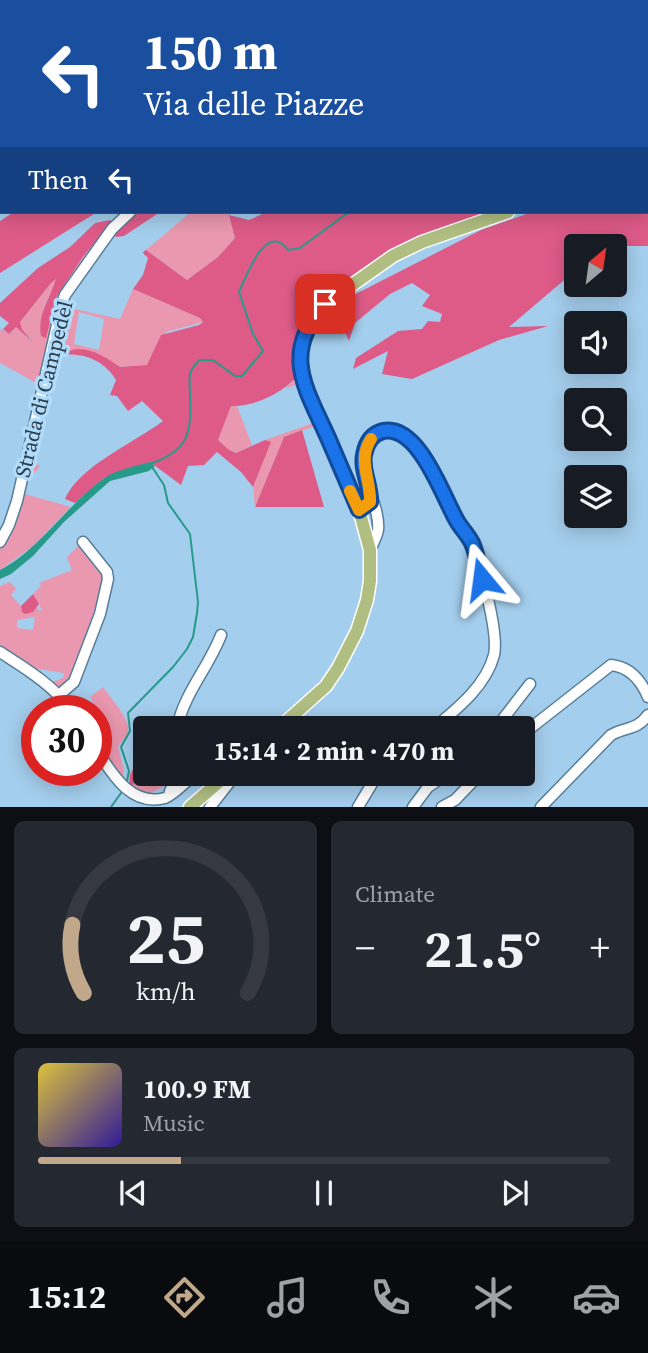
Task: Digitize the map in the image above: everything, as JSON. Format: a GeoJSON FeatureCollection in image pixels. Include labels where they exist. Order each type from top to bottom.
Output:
{"type":"FeatureCollection","features":[{"type":"Feature","properties":{"kind":"main road"},"geometry":{"type":"LineString","coordinates":[[292,716],[326,686],[348,651],[368,600],[370,581],[370,550],[359,510],[302,380],[301,352],[309,328],[315,315],[325,304],[393,256],[422,242],[502,214]]}},
{"type":"Feature","properties":{"kind":"main road"},"geometry":{"type":"LineString","coordinates":[[190,807],[214,786]]}},
{"type":"Feature","properties":{"kind":"street","name":"Strada di Campedèl"},"geometry":{"type":"LineString","coordinates":[[0,542],[12,517],[65,295],[112,229],[128,214]]}},
{"type":"Feature","properties":{"kind":"street"},"geometry":{"type":"LineString","coordinates":[[370,550],[378,529],[363,458],[370,439],[375,434],[391,431],[406,436],[435,476],[457,521],[472,543],[494,634],[494,653],[486,678],[446,716]]}},
{"type":"Feature","properties":{"kind":"street"},"geometry":{"type":"LineString","coordinates":[[359,510],[370,502],[370,490]]}},
{"type":"Feature","properties":{"kind":"street"},"geometry":{"type":"LineString","coordinates":[[0,652],[40,678],[59,695],[74,682],[100,614],[108,579],[107,572],[83,542]]}},
{"type":"Feature","properties":{"kind":"street"},"geometry":{"type":"LineString","coordinates":[[180,716],[184,703],[209,663],[221,635]]}},
{"type":"Feature","properties":{"kind":"street"},"geometry":{"type":"LineString","coordinates":[[535,725],[611,665],[625,668],[632,673],[648,697]]}},
{"type":"Feature","properties":{"kind":"street"},"geometry":{"type":"LineString","coordinates":[[505,716],[530,684]]}},
{"type":"Feature","properties":{"kind":"street"},"geometry":{"type":"LineString","coordinates":[[541,807],[611,735],[633,729],[648,715]]}},
{"type":"Feature","properties":{"kind":"street"},"geometry":{"type":"LineString","coordinates":[[112,774],[131,799],[149,801],[167,797],[180,786]]}},
{"type":"Feature","properties":{"kind":"street"},"geometry":{"type":"LineString","coordinates":[[167,797],[173,786]]}},
{"type":"Feature","properties":{"kind":"street"},"geometry":{"type":"LineString","coordinates":[[210,807],[227,786]]}},
{"type":"Feature","properties":{"kind":"street"},"geometry":{"type":"LineString","coordinates":[[358,807],[371,786]]}},
{"type":"Feature","properties":{"kind":"street"},"geometry":{"type":"LineString","coordinates":[[413,807],[424,786]]}},
{"type":"Feature","properties":{"kind":"street"},"geometry":{"type":"LineString","coordinates":[[421,794],[431,786]]}},
{"type":"Feature","properties":{"kind":"street"},"geometry":{"type":"LineString","coordinates":[[442,807],[455,800],[468,786]]}},
{"type":"Feature","properties":{"kind":"shaded area"},"geometry":{"type":"Polygon","coordinates":[[[11,214],[94,214],[0,273],[0,221],[11,214]]]}},
{"type":"Feature","properties":{"kind":"shaded area"},"geometry":{"type":"Polygon","coordinates":[[[121,214],[64,289],[34,400],[36,384],[0,363],[0,331],[2,329],[9,334],[16,327],[32,340],[19,325],[20,322],[57,278],[43,313],[46,338],[57,296],[82,258],[121,214]]]}},
{"type":"Feature","properties":{"kind":"shaded area"},"geometry":{"type":"Polygon","coordinates":[[[134,214],[157,214],[124,236],[116,237],[114,234],[134,214]]]}},
{"type":"Feature","properties":{"kind":"shaded area"},"geometry":{"type":"Polygon","coordinates":[[[189,214],[231,214],[235,238],[218,257],[187,280],[146,250],[189,214]]]}},
{"type":"Feature","properties":{"kind":"shaded area"},"geometry":{"type":"Polygon","coordinates":[[[262,214],[491,214],[344,283],[308,310],[297,334],[291,359],[297,377],[267,398],[231,406],[218,440],[236,453],[265,440],[271,442],[253,487],[241,472],[217,452],[204,465],[188,466],[181,485],[150,462],[104,478],[75,503],[65,499],[82,476],[163,421],[142,401],[128,411],[117,396],[110,395],[116,380],[111,372],[97,361],[80,355],[53,357],[60,351],[84,349],[120,367],[147,365],[161,335],[203,322],[200,318],[133,289],[143,275],[148,258],[144,251],[187,280],[218,257],[235,238],[229,215],[249,220],[262,214]]]}},
{"type":"Feature","properties":{"kind":"shaded area"},"geometry":{"type":"Polygon","coordinates":[[[526,214],[648,214],[648,246],[627,246],[627,234],[564,234],[564,280],[509,327],[548,326],[499,340],[412,379],[382,374],[388,351],[353,369],[356,358],[398,331],[422,329],[428,321],[440,322],[442,314],[422,306],[430,295],[412,283],[390,294],[355,323],[349,341],[341,323],[323,330],[340,302],[481,230],[526,214]]]}},
{"type":"Feature","properties":{"kind":"shaded area"},"geometry":{"type":"Polygon","coordinates":[[[110,220],[112,222],[82,258],[57,296],[46,338],[41,336],[41,321],[56,279],[20,322],[22,329],[33,342],[16,327],[9,334],[3,329],[9,323],[0,316],[0,303],[38,268],[70,247],[95,223],[110,220]]]}},
{"type":"Feature","properties":{"kind":"shaded area"},"geometry":{"type":"Polygon","coordinates":[[[348,282],[297,350],[295,365],[291,359],[297,336],[302,322],[316,302],[312,292],[333,290],[348,282]]]}},
{"type":"Feature","properties":{"kind":"shaded area"},"geometry":{"type":"Polygon","coordinates":[[[133,289],[200,318],[203,322],[166,332],[147,365],[120,367],[96,354],[80,350],[54,355],[62,337],[62,318],[70,308],[120,319],[133,289]],[[79,312],[74,344],[99,350],[104,319],[79,312]]]}},
{"type":"Feature","properties":{"kind":"shaded area"},"geometry":{"type":"Polygon","coordinates":[[[297,377],[318,425],[284,437],[255,507],[253,487],[270,443],[265,440],[316,422],[295,385],[285,389],[297,377]]]}},
{"type":"Feature","properties":{"kind":"shaded area"},"geometry":{"type":"Polygon","coordinates":[[[231,406],[237,406],[252,445],[236,453],[218,440],[231,406]]]}},
{"type":"Feature","properties":{"kind":"shaded area"},"geometry":{"type":"Polygon","coordinates":[[[38,430],[32,462],[40,466],[28,482],[25,494],[71,507],[32,547],[0,570],[0,549],[12,529],[38,430]]]}},
{"type":"Feature","properties":{"kind":"shaded area"},"geometry":{"type":"Polygon","coordinates":[[[302,430],[324,507],[255,507],[284,437],[302,430]]]}},
{"type":"Feature","properties":{"kind":"shaded area"},"geometry":{"type":"Polygon","coordinates":[[[150,462],[155,466],[149,471],[110,481],[64,522],[33,556],[11,574],[0,579],[0,570],[27,551],[103,479],[150,462]]]}},
{"type":"Feature","properties":{"kind":"shaded area"},"geometry":{"type":"Polygon","coordinates":[[[80,544],[103,570],[105,582],[73,678],[59,688],[52,682],[63,678],[64,673],[32,668],[0,647],[0,586],[10,582],[16,589],[11,595],[21,606],[22,612],[33,612],[37,607],[39,611],[42,610],[33,594],[41,586],[39,583],[72,570],[67,557],[80,544]],[[35,617],[17,620],[17,628],[33,630],[35,617]]]}},
{"type":"Feature","properties":{"kind":"shaded area"},"geometry":{"type":"Polygon","coordinates":[[[33,594],[39,604],[33,612],[25,614],[21,606],[33,594]]]}},
{"type":"Feature","properties":{"kind":"shaded area"},"geometry":{"type":"Polygon","coordinates":[[[103,687],[109,695],[93,695],[103,687]]]}},
{"type":"Feature","properties":{"kind":"shaded area"},"geometry":{"type":"Polygon","coordinates":[[[112,699],[124,716],[128,728],[118,747],[124,770],[122,780],[112,765],[112,699]]]}},
{"type":"Feature","properties":{"kind":"shaded area"},"geometry":{"type":"Polygon","coordinates":[[[133,769],[133,785],[129,786],[133,769]]]}},
{"type":"Feature","properties":{"kind":"shaded area"},"geometry":{"type":"Polygon","coordinates":[[[133,784],[164,786],[145,796],[129,786],[133,784]]]}},
{"type":"Feature","properties":{"kind":"waterway"},"geometry":{"type":"LineString","coordinates":[[150,464],[173,453],[185,439],[190,420],[190,374],[199,360],[213,360],[235,376],[242,376],[263,351],[253,334],[239,292],[258,254],[272,242],[280,243],[288,250],[300,248],[346,214]]}},
{"type":"Feature","properties":{"kind":"waterway"},"geometry":{"type":"LineString","coordinates":[[127,781],[129,771],[121,747],[130,731],[128,713],[187,649],[193,637],[198,602],[190,534],[168,503],[164,485],[152,467]]}},
{"type":"Feature","properties":{"kind":"waterway"},"geometry":{"type":"LineString","coordinates":[[111,807],[121,793]]}},
{"type":"Feature","properties":{"kind":"slow traffic"},"geometry":{"type":"LineString","coordinates":[[350,491],[359,510],[370,502],[363,458],[371,439]]}},
{"type":"Feature","properties":{"kind":"route"},"geometry":{"type":"LineString","coordinates":[[325,304],[315,315],[304,338],[300,367],[302,380],[359,510],[370,502],[363,458],[370,439],[375,434],[391,431],[406,436],[435,476],[457,521],[472,543],[482,579]]}}]}
